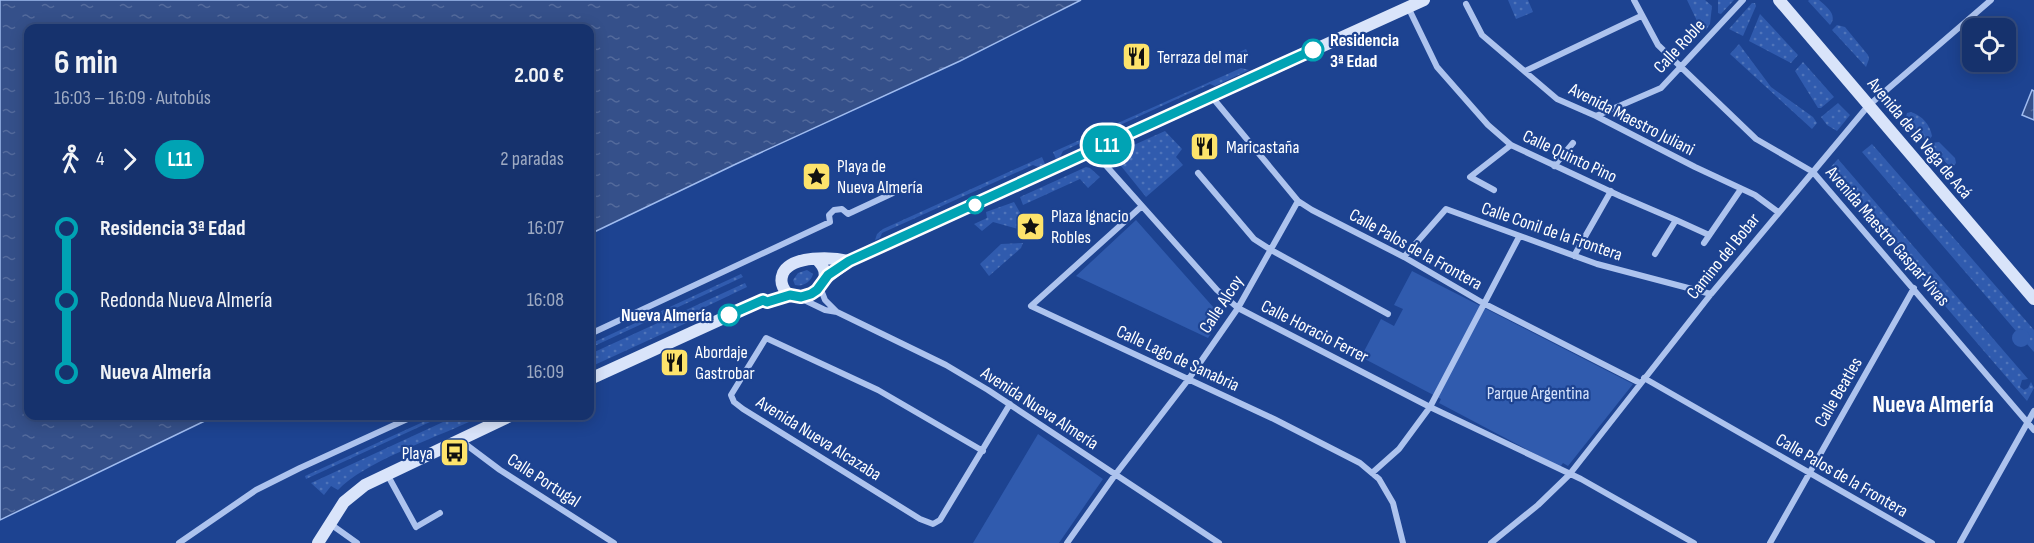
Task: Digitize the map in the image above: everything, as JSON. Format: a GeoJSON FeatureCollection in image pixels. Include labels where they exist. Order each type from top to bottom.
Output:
{"type":"FeatureCollection","features":[{"type":"Feature","properties":{"kind":"main road"},"geometry":{"type":"LineString","coordinates":[[594,377],[763,300],[767,302],[793,295],[811,294],[849,261],[1424,0]]}},
{"type":"Feature","properties":{"kind":"main road","name":"Avenida de la Vega de Acá"},"geometry":{"type":"LineString","coordinates":[[1779,0],[2034,299]]}},
{"type":"Feature","properties":{"kind":"main road"},"geometry":{"type":"LineString","coordinates":[[763,300],[764,296],[782,279],[786,270],[795,262],[805,259],[839,258],[849,261]]}},
{"type":"Feature","properties":{"kind":"main road"},"geometry":{"type":"LineString","coordinates":[[816,260],[825,270],[822,284]]}},
{"type":"Feature","properties":{"kind":"main road"},"geometry":{"type":"LineString","coordinates":[[782,279],[783,288],[793,295]]}},
{"type":"Feature","properties":{"kind":"main road"},"geometry":{"type":"LineString","coordinates":[[318,543],[349,498],[365,485],[502,420]]}},
{"type":"Feature","properties":{"kind":"street","name":"Avenida Maestro Gaspar Vivas"},"geometry":{"type":"LineString","coordinates":[[1634,0],[1658,45],[1756,139],[1813,172],[2034,430]]}},
{"type":"Feature","properties":{"kind":"street","name":"Calle Roble"},"geometry":{"type":"LineString","coordinates":[[1596,116],[1661,88],[1743,0]]}},
{"type":"Feature","properties":{"kind":"street","name":"Camino del Bobar"},"geometry":{"type":"LineString","coordinates":[[1491,543],[1538,505],[1569,475],[1711,294],[1869,106],[1991,0]]}},
{"type":"Feature","properties":{"kind":"street","name":"Avenida Maestro Juliani"},"geometry":{"type":"LineString","coordinates":[[1466,4],[1482,35],[1557,99],[1755,195],[1778,212]]}},
{"type":"Feature","properties":{"kind":"street","name":"Calle Quinto Pino"},"geometry":{"type":"LineString","coordinates":[[1408,8],[1437,67],[1488,125],[1511,146],[1709,235]]}},
{"type":"Feature","properties":{"kind":"street"},"geometry":{"type":"LineString","coordinates":[[1525,71],[1641,16]]}},
{"type":"Feature","properties":{"kind":"street","name":"Calle Palos de la Frontera"},"geometry":{"type":"LineString","coordinates":[[1212,97],[1298,201],[1312,210],[1404,257],[1483,303],[1642,381],[1932,543]]}},
{"type":"Feature","properties":{"kind":"street"},"geometry":{"type":"LineString","coordinates":[[1554,166],[1573,143]]}},
{"type":"Feature","properties":{"kind":"street"},"geometry":{"type":"LineString","coordinates":[[1494,190],[1470,177],[1511,146]]}},
{"type":"Feature","properties":{"kind":"street","name":"Calle Horacio Ferrer"},"geometry":{"type":"LineString","coordinates":[[1093,151],[1217,290],[1239,308],[1430,406],[1581,479],[1694,543]]}},
{"type":"Feature","properties":{"kind":"street"},"geometry":{"type":"LineString","coordinates":[[1198,173],[1254,238],[1271,250],[1389,314]]}},
{"type":"Feature","properties":{"kind":"street"},"geometry":{"type":"LineString","coordinates":[[1704,243],[1741,189]]}},
{"type":"Feature","properties":{"kind":"street"},"geometry":{"type":"LineString","coordinates":[[1574,256],[1611,191]]}},
{"type":"Feature","properties":{"kind":"street"},"geometry":{"type":"LineString","coordinates":[[594,332],[830,222],[830,214],[834,210],[842,209],[848,214],[893,193]]}},
{"type":"Feature","properties":{"kind":"street","name":"Calle Alcoy"},"geometry":{"type":"LineString","coordinates":[[1067,543],[1239,308],[1298,201]]}},
{"type":"Feature","properties":{"kind":"street","name":"Calle Lago de Sanabria"},"geometry":{"type":"LineString","coordinates":[[1142,206],[1031,306],[1311,437],[1360,463],[1379,479],[1393,503],[1403,543]]}},
{"type":"Feature","properties":{"kind":"street","name":"Calle Conil de la Frontera"},"geometry":{"type":"LineString","coordinates":[[1404,257],[1446,210],[1597,264],[1711,294]]}},
{"type":"Feature","properties":{"kind":"street"},"geometry":{"type":"LineString","coordinates":[[1656,254],[1676,220]]}},
{"type":"Feature","properties":{"kind":"street"},"geometry":{"type":"LineString","coordinates":[[1372,473],[1399,449],[1430,406],[1520,237]]}},
{"type":"Feature","properties":{"kind":"street","name":"Avenida Nueva Almería"},"geometry":{"type":"LineString","coordinates":[[822,284],[825,300],[837,312]]}},
{"type":"Feature","properties":{"kind":"street","name":"Calle Beatles"},"geometry":{"type":"LineString","coordinates":[[1770,543],[1914,288]]}},
{"type":"Feature","properties":{"kind":"street","name":"Avenida Nueva Almería"},"geometry":{"type":"LineString","coordinates":[[793,295],[825,310],[837,312],[946,365],[1010,404],[1219,543]]}},
{"type":"Feature","properties":{"kind":"street","name":"Avenida Nueva Alcazaba"},"geometry":{"type":"LineString","coordinates":[[983,451],[878,390],[766,338],[730,395],[734,402],[743,409],[920,519],[933,524],[940,520],[983,451],[1010,404]]}},
{"type":"Feature","properties":{"kind":"street"},"geometry":{"type":"LineString","coordinates":[[1960,543],[2034,411]]}},
{"type":"Feature","properties":{"kind":"street"},"geometry":{"type":"LineString","coordinates":[[179,543],[256,490],[405,420]]}},
{"type":"Feature","properties":{"kind":"street","name":"Calle Portugal"},"geometry":{"type":"LineString","coordinates":[[460,440],[500,470],[614,543]]}},
{"type":"Feature","properties":{"kind":"street"},"geometry":{"type":"LineString","coordinates":[[387,473],[416,527],[440,513]]}},
{"type":"Feature","properties":{"kind":"street"},"geometry":{"type":"LineString","coordinates":[[330,523],[357,543]]}},
{"type":"Feature","properties":{"kind":"green space"},"geometry":{"type":"Polygon","coordinates":[[[1508,0],[1528,0],[1533,12],[1516,19],[1508,0]]]}},
{"type":"Feature","properties":{"kind":"green space"},"geometry":{"type":"Polygon","coordinates":[[[1687,0],[1705,0],[1712,6],[1710,24],[1706,30],[1698,23],[1687,0]]]}},
{"type":"Feature","properties":{"kind":"green space"},"geometry":{"type":"Polygon","coordinates":[[[1718,0],[1734,0],[1721,14],[1718,13],[1718,0]]]}},
{"type":"Feature","properties":{"kind":"green space"},"geometry":{"type":"Polygon","coordinates":[[[1819,0],[1828,8],[1833,18],[1830,25],[1808,1],[1819,0]]]}},
{"type":"Feature","properties":{"kind":"green space"},"geometry":{"type":"Polygon","coordinates":[[[1752,3],[1756,6],[1743,36],[1729,29],[1752,3]]]}},
{"type":"Feature","properties":{"kind":"green space"},"geometry":{"type":"Polygon","coordinates":[[[1760,14],[1798,55],[1791,63],[1749,41],[1760,14]]]}},
{"type":"Feature","properties":{"kind":"green space"},"geometry":{"type":"Polygon","coordinates":[[[1837,25],[1845,27],[1868,55],[1866,67],[1832,30],[1837,25]]]}},
{"type":"Feature","properties":{"kind":"green space"},"geometry":{"type":"Polygon","coordinates":[[[1739,44],[1771,87],[1813,117],[1817,123],[1812,129],[1730,54],[1739,44]]]}},
{"type":"Feature","properties":{"kind":"green space"},"geometry":{"type":"Polygon","coordinates":[[[1246,49],[1250,57],[1229,61],[1224,59],[1246,49]]]}},
{"type":"Feature","properties":{"kind":"green space"},"geometry":{"type":"Polygon","coordinates":[[[1803,62],[1834,97],[1821,108],[1818,108],[1795,71],[1803,62]]]}},
{"type":"Feature","properties":{"kind":"green space"},"geometry":{"type":"Polygon","coordinates":[[[1241,68],[1249,70],[1215,86],[1210,84],[1063,151],[1056,159],[1053,152],[1241,68]]]}},
{"type":"Feature","properties":{"kind":"green space"},"geometry":{"type":"Polygon","coordinates":[[[1838,103],[1850,115],[1837,131],[1827,125],[1821,117],[1838,103]]]}},
{"type":"Feature","properties":{"kind":"green space"},"geometry":{"type":"Polygon","coordinates":[[[1911,112],[1922,118],[1928,125],[1932,136],[1930,139],[1925,140],[1906,117],[1907,113],[1911,112]]]}},
{"type":"Feature","properties":{"kind":"green space"},"geometry":{"type":"Polygon","coordinates":[[[1165,131],[1182,149],[1176,157],[1183,165],[1146,197],[1113,156],[1165,131]]]}},
{"type":"Feature","properties":{"kind":"green space"},"geometry":{"type":"Polygon","coordinates":[[[1939,142],[1955,158],[1956,163],[1953,167],[1949,166],[1931,146],[1931,143],[1939,142]]]}},
{"type":"Feature","properties":{"kind":"green space"},"geometry":{"type":"Polygon","coordinates":[[[1872,144],[2034,330],[2034,352],[2027,344],[2029,339],[2022,329],[2016,331],[1862,152],[1872,144]]]}},
{"type":"Feature","properties":{"kind":"green space"},"geometry":{"type":"Polygon","coordinates":[[[1042,157],[1045,164],[1038,167],[1033,165],[882,233],[880,238],[875,240],[877,234],[883,229],[1042,157]]]}},
{"type":"Feature","properties":{"kind":"green space"},"geometry":{"type":"Polygon","coordinates":[[[1838,159],[2028,379],[2022,380],[2020,387],[2024,390],[2031,382],[2034,388],[2027,401],[1828,170],[1838,159]]]}},
{"type":"Feature","properties":{"kind":"green space"},"geometry":{"type":"Polygon","coordinates":[[[1086,167],[1100,177],[1088,188],[1080,179],[1023,205],[1020,197],[1086,167]]]}},
{"type":"Feature","properties":{"kind":"green space"},"geometry":{"type":"Polygon","coordinates":[[[1014,202],[1027,225],[1022,230],[993,222],[982,231],[974,224],[987,218],[986,212],[1014,202]]]}},
{"type":"Feature","properties":{"kind":"green space"},"geometry":{"type":"Polygon","coordinates":[[[1136,220],[1222,317],[1208,338],[1076,276],[1136,220]]]}},
{"type":"Feature","properties":{"kind":"green space"},"geometry":{"type":"Polygon","coordinates":[[[1023,243],[1021,248],[989,276],[980,264],[1001,244],[1023,243]]]}},
{"type":"Feature","properties":{"kind":"green space"},"geometry":{"type":"Polygon","coordinates":[[[807,270],[813,274],[809,282],[804,285],[795,285],[793,280],[798,273],[807,270]]]}},
{"type":"Feature","properties":{"kind":"green space","name":"Parque Argentina"},"geometry":{"type":"Polygon","coordinates":[[[1412,271],[1633,384],[1568,466],[1563,463],[1560,467],[1439,403],[1441,399],[1361,357],[1381,319],[1394,326],[1403,309],[1394,305],[1412,271]]]}},
{"type":"Feature","properties":{"kind":"green space"},"geometry":{"type":"Polygon","coordinates":[[[741,274],[743,277],[594,346],[594,342],[741,274]]]}},
{"type":"Feature","properties":{"kind":"green space"},"geometry":{"type":"Polygon","coordinates":[[[745,283],[747,287],[699,310],[695,319],[594,365],[594,352],[745,283]]]}},
{"type":"Feature","properties":{"kind":"green space"},"geometry":{"type":"Polygon","coordinates":[[[2021,329],[2027,332],[2030,338],[2027,344],[2021,347],[2015,344],[2012,338],[2015,332],[2021,329]]]}},
{"type":"Feature","properties":{"kind":"green space"},"geometry":{"type":"Polygon","coordinates":[[[427,420],[434,420],[306,479],[305,476],[427,420]]]}},
{"type":"Feature","properties":{"kind":"green space"},"geometry":{"type":"Polygon","coordinates":[[[447,420],[468,420],[469,422],[381,461],[349,480],[338,490],[331,486],[324,495],[311,483],[447,420]]]}},
{"type":"Feature","properties":{"kind":"green space"},"geometry":{"type":"Polygon","coordinates":[[[1038,434],[1103,479],[1059,543],[973,543],[1038,434]]]}},
{"type":"Feature","properties":{"kind":"water"},"geometry":{"type":"Polygon","coordinates":[[[0,0],[1081,0],[960,61],[594,232],[594,24],[24,24],[24,420],[207,420],[0,520],[0,0]]]}},
{"type":"Feature","properties":{"kind":"water"},"geometry":{"type":"Polygon","coordinates":[[[2032,90],[2034,91],[2034,120],[2022,115],[2032,90]]]}},
{"type":"Feature","properties":{"kind":"bus line","name":"L11"},"geometry":{"type":"LineString","coordinates":[[729,315],[763,300],[767,302],[790,295],[801,297],[811,294],[817,290],[828,275],[849,261],[1313,50]]}},
{"type":"Feature","properties":{"kind":"place","name":"Residencia 3ª Edad"},"geometry":{"type":"Point","coordinates":[1313,50]}},
{"type":"Feature","properties":{"kind":"place","name":"Terraza del mar"},"geometry":{"type":"Point","coordinates":[1136,57]}},
{"type":"Feature","properties":{"kind":"place","name":"Maricastaña"},"geometry":{"type":"Point","coordinates":[1205,147]}},
{"type":"Feature","properties":{"kind":"place","name":"Playa de Nueva Almería"},"geometry":{"type":"Point","coordinates":[816,176]}},
{"type":"Feature","properties":{"kind":"place","name":"Plaza Ignacio Robles"},"geometry":{"type":"Point","coordinates":[1030,226]}},
{"type":"Feature","properties":{"kind":"place","name":"Nueva Almería"},"geometry":{"type":"Point","coordinates":[729,315]}},
{"type":"Feature","properties":{"kind":"place","name":"Abordaje Gastrobar"},"geometry":{"type":"Point","coordinates":[674,362]}},
{"type":"Feature","properties":{"kind":"place","name":"Playa"},"geometry":{"type":"Point","coordinates":[454,453]}},
{"type":"Feature","properties":{"kind":"district","name":"Nueva Almería"},"geometry":{"type":"Point","coordinates":[1933,404]}}]}
